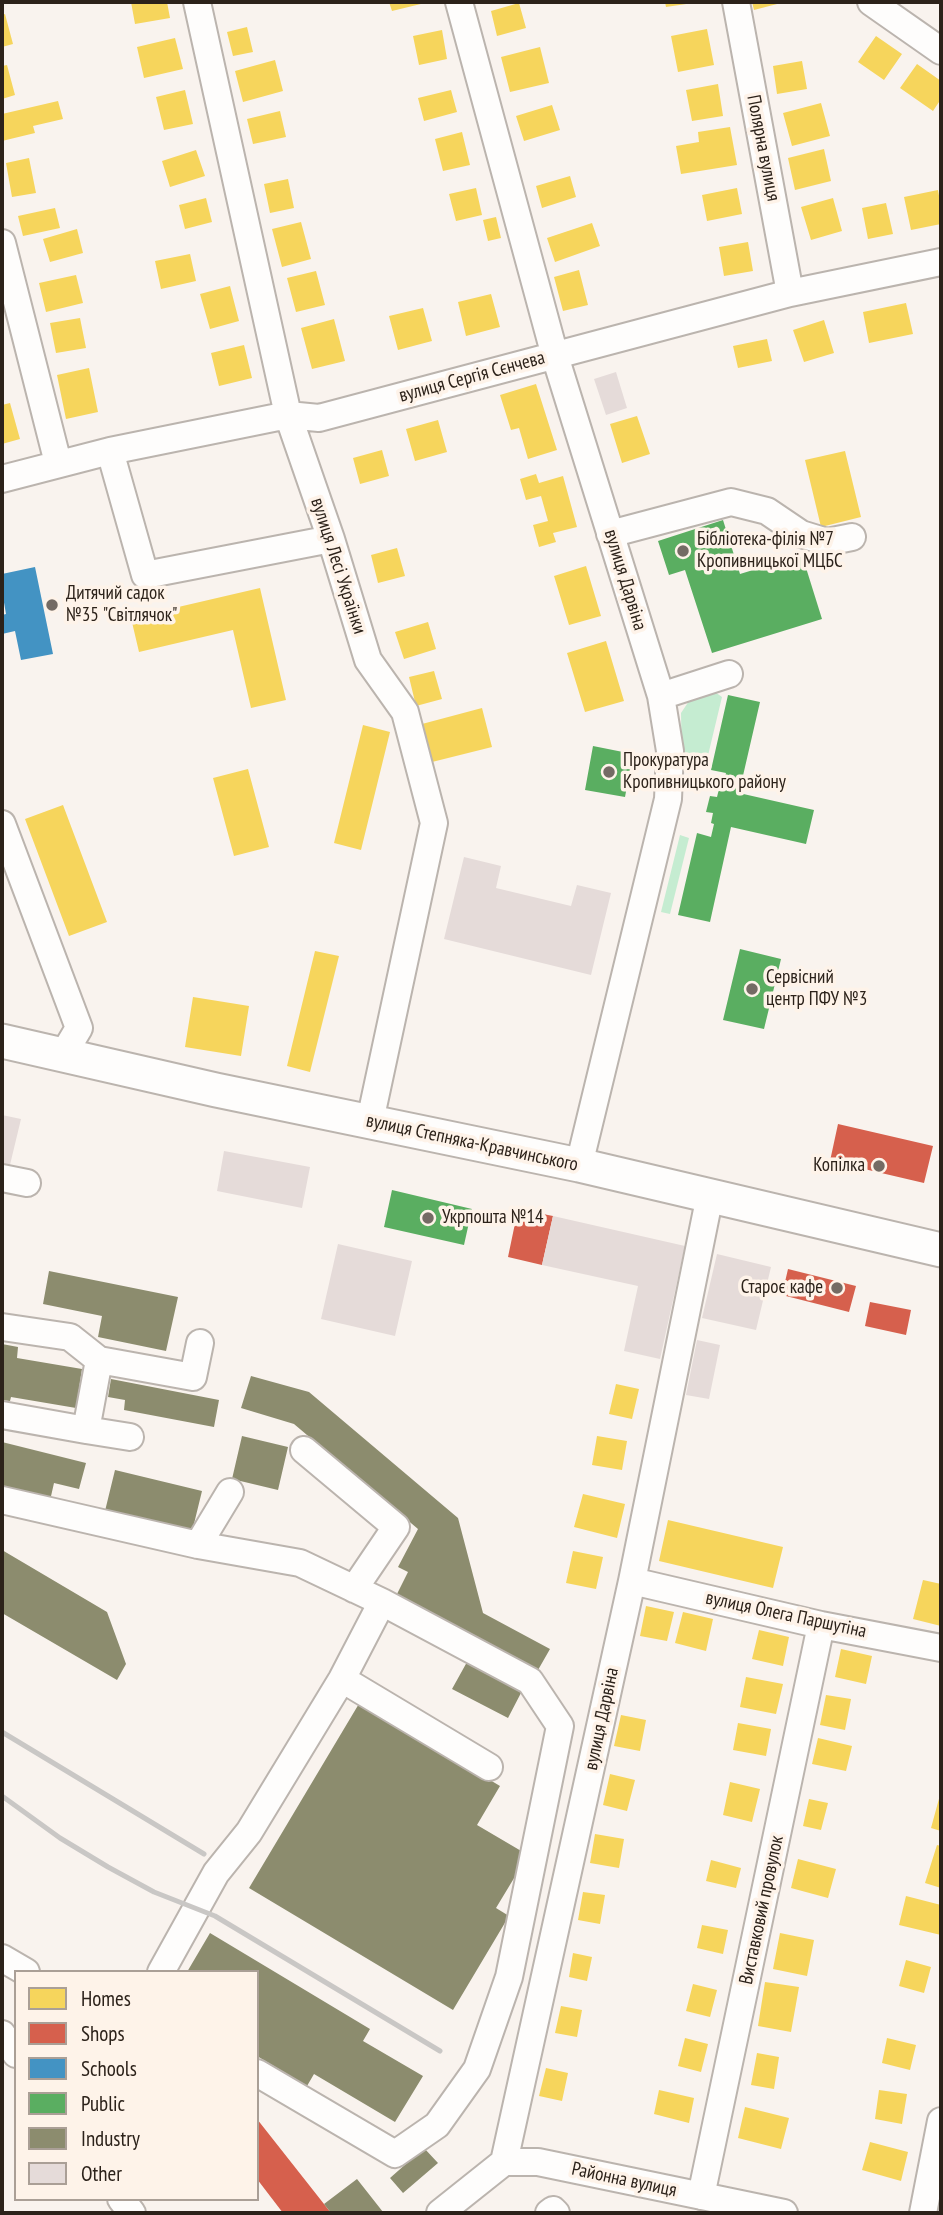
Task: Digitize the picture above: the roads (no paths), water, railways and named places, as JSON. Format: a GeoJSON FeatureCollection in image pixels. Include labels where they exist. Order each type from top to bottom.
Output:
{"type":"FeatureCollection","features":[{"type":"Feature","properties":{"kind":"main road","name":"вулиця Степняка-Кравчинського"},"geometry":{"type":"LineString","coordinates":[[2,1041],[216,1090],[579,1165],[941,1250]]}},
{"type":"Feature","properties":{"kind":"street","name":"вулиця Лесі Українки"},"geometry":{"type":"LineString","coordinates":[[197,2],[288,415],[331,539],[368,660],[405,712],[435,823],[370,1121]]}},
{"type":"Feature","properties":{"kind":"street","name":"вулиця Дарвіна"},"geometry":{"type":"LineString","coordinates":[[459,2],[555,356],[661,696],[670,751],[668,799],[579,1165]]}},
{"type":"Feature","properties":{"kind":"street","name":"Полярна вулиця"},"geometry":{"type":"LineString","coordinates":[[736,2],[790,293]]}},
{"type":"Feature","properties":{"kind":"street"},"geometry":{"type":"LineString","coordinates":[[871,2],[941,51]]}},
{"type":"Feature","properties":{"kind":"street"},"geometry":{"type":"LineString","coordinates":[[2,243],[58,463]]}},
{"type":"Feature","properties":{"kind":"street","name":"вулиця Сергія Сєнчева"},"geometry":{"type":"LineString","coordinates":[[2,479],[110,451],[288,415],[319,418],[790,293],[941,262]]}},
{"type":"Feature","properties":{"kind":"street"},"geometry":{"type":"LineString","coordinates":[[110,451],[145,575],[331,539]]}},
{"type":"Feature","properties":{"kind":"street"},"geometry":{"type":"LineString","coordinates":[[610,534],[731,502],[767,511],[801,534],[827,542],[852,537]]}},
{"type":"Feature","properties":{"kind":"street"},"geometry":{"type":"LineString","coordinates":[[661,696],[729,674]]}},
{"type":"Feature","properties":{"kind":"street"},"geometry":{"type":"LineString","coordinates":[[2,824],[79,1028],[63,1055]]}},
{"type":"Feature","properties":{"kind":"street","name":"вулиця Дарвіна"},"geometry":{"type":"LineString","coordinates":[[505,2162],[632,1581],[710,1195]]}},
{"type":"Feature","properties":{"kind":"street"},"geometry":{"type":"LineString","coordinates":[[2,1327],[70,1337],[99,1360],[193,1377],[200,1343]]}},
{"type":"Feature","properties":{"kind":"street"},"geometry":{"type":"LineString","coordinates":[[86,1430],[99,1360]]}},
{"type":"Feature","properties":{"kind":"street"},"geometry":{"type":"LineString","coordinates":[[2,1415],[130,1437]]}},
{"type":"Feature","properties":{"kind":"street"},"geometry":{"type":"LineString","coordinates":[[304,1450],[396,1527],[354,1589]]}},
{"type":"Feature","properties":{"kind":"street"},"geometry":{"type":"LineString","coordinates":[[198,1545],[230,1492]]}},
{"type":"Feature","properties":{"kind":"street"},"geometry":{"type":"LineString","coordinates":[[2,1500],[198,1545],[300,1563],[382,1602],[530,1681],[560,1726],[509,1977],[477,2069],[437,2124],[395,2154],[259,2074]]}},
{"type":"Feature","properties":{"kind":"street","name":"вулиця Олега Паршутіна"},"geometry":{"type":"LineString","coordinates":[[632,1581],[821,1625],[941,1648]]}},
{"type":"Feature","properties":{"kind":"street"},"geometry":{"type":"LineString","coordinates":[[162,1970],[216,1874],[249,1832],[342,1679],[382,1602]]}},
{"type":"Feature","properties":{"kind":"street","name":"Виставковий провулок"},"geometry":{"type":"LineString","coordinates":[[701,2196],[821,1625]]}},
{"type":"Feature","properties":{"kind":"street"},"geometry":{"type":"LineString","coordinates":[[342,1679],[489,1767]]}},
{"type":"Feature","properties":{"kind":"street"},"geometry":{"type":"LineString","coordinates":[[2,1958],[23,1970]]}},
{"type":"Feature","properties":{"kind":"street"},"geometry":{"type":"LineString","coordinates":[[2,2034],[14,2051]]}},
{"type":"Feature","properties":{"kind":"street"},"geometry":{"type":"LineString","coordinates":[[923,2213],[941,2122]]}},
{"type":"Feature","properties":{"kind":"street"},"geometry":{"type":"LineString","coordinates":[[440,2213],[505,2162]]}},
{"type":"Feature","properties":{"kind":"street","name":"Районна вулиця"},"geometry":{"type":"LineString","coordinates":[[505,2162],[538,2162],[785,2213]]}},
{"type":"Feature","properties":{"kind":"street"},"geometry":{"type":"LineString","coordinates":[[549,2213],[553,2210],[556,2213]]}},
{"type":"Feature","properties":{"kind":"railway"},"geometry":{"type":"LineString","coordinates":[[2,1732],[204,1854]]}},
{"type":"Feature","properties":{"kind":"railway"},"geometry":{"type":"LineString","coordinates":[[2,1796],[60,1838],[108,1867],[154,1892],[215,1916],[440,2051]]}},
{"type":"Feature","properties":{"kind":"place","name":"Бібліотека-філія №7 Кропивницької МЦБС"},"geometry":{"type":"Point","coordinates":[683,551]}},
{"type":"Feature","properties":{"kind":"place","name":"Дитячий садок №35 \"Світлячок\""},"geometry":{"type":"Point","coordinates":[52,605]}},
{"type":"Feature","properties":{"kind":"place","name":"Прокуратура Кропивницького району"},"geometry":{"type":"Point","coordinates":[609,772]}},
{"type":"Feature","properties":{"kind":"place","name":"Сервісний центр ПФУ №3"},"geometry":{"type":"Point","coordinates":[752,989]}},
{"type":"Feature","properties":{"kind":"place","name":"Копілка"},"geometry":{"type":"Point","coordinates":[879,1166]}},
{"type":"Feature","properties":{"kind":"place","name":"Укрпошта №14"},"geometry":{"type":"Point","coordinates":[428,1218]}},
{"type":"Feature","properties":{"kind":"place","name":"Староє кафе"},"geometry":{"type":"Point","coordinates":[837,1288]}}]}
